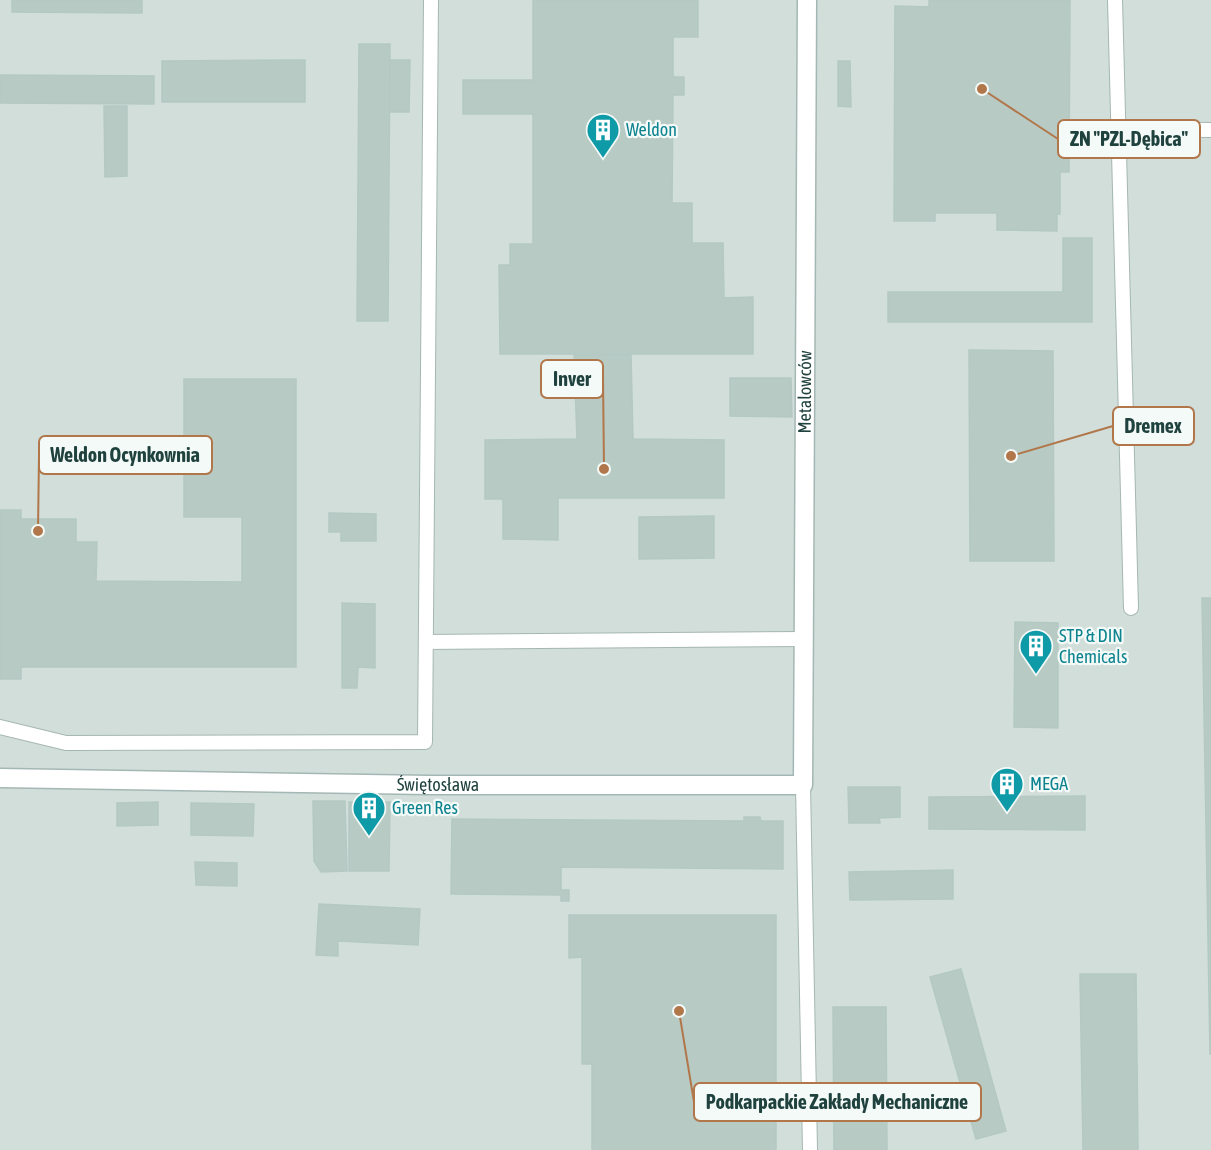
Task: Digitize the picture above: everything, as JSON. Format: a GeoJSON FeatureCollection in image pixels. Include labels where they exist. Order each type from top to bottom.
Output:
{"type":"FeatureCollection","features":[{"type":"Feature","properties":{"kind":"street","name":"Metalowców"},"geometry":{"type":"LineString","coordinates":[[803,785],[807,0]]}},
{"type":"Feature","properties":{"kind":"street","name":"Świętosława"},"geometry":{"type":"LineString","coordinates":[[0,778],[429,785],[803,785]]}},
{"type":"Feature","properties":{"kind":"lane"},"geometry":{"type":"LineString","coordinates":[[0,727],[66,743],[424,742],[431,0]]}},
{"type":"Feature","properties":{"kind":"lane"},"geometry":{"type":"LineString","coordinates":[[1115,0],[1131,608]]}},
{"type":"Feature","properties":{"kind":"lane"},"geometry":{"type":"LineString","coordinates":[[1119,129],[1211,130]]}},
{"type":"Feature","properties":{"kind":"lane"},"geometry":{"type":"LineString","coordinates":[[426,642],[804,639]]}},
{"type":"Feature","properties":{"kind":"lane"},"geometry":{"type":"LineString","coordinates":[[803,785],[810,1150]]}},
{"type":"Feature","properties":{"kind":"shaded area"},"geometry":{"type":"Polygon","coordinates":[[[0,0],[1211,0],[1211,1150],[0,1150],[0,0]]]}},
{"type":"Feature","properties":{"kind":"building"},"geometry":{"type":"Polygon","coordinates":[[[12,0],[142,0],[142,13],[12,12],[12,0]]]}},
{"type":"Feature","properties":{"kind":"building","name":"Weldon"},"geometry":{"type":"Polygon","coordinates":[[[533,0],[698,0],[698,37],[673,37],[673,77],[684,77],[684,95],[673,95],[672,203],[692,203],[692,243],[723,243],[724,298],[753,297],[753,354],[500,354],[499,265],[510,265],[510,244],[533,244],[533,114],[463,114],[463,80],[533,80],[533,0]]]}},
{"type":"Feature","properties":{"kind":"building"},"geometry":{"type":"Polygon","coordinates":[[[929,0],[1070,0],[1069,172],[1060,172],[1060,214],[1057,214],[1057,231],[997,230],[997,213],[935,213],[935,221],[894,221],[895,6],[929,7],[929,0]]]}},
{"type":"Feature","properties":{"kind":"building"},"geometry":{"type":"Polygon","coordinates":[[[359,44],[390,44],[388,321],[357,321],[359,44]]]}},
{"type":"Feature","properties":{"kind":"building"},"geometry":{"type":"Polygon","coordinates":[[[305,60],[305,102],[162,102],[162,61],[305,60]]]}},
{"type":"Feature","properties":{"kind":"building"},"geometry":{"type":"Polygon","coordinates":[[[390,60],[410,60],[409,112],[390,112],[390,60]]]}},
{"type":"Feature","properties":{"kind":"building"},"geometry":{"type":"Polygon","coordinates":[[[838,61],[850,61],[851,107],[838,106],[838,61]]]}},
{"type":"Feature","properties":{"kind":"building"},"geometry":{"type":"Polygon","coordinates":[[[0,75],[154,76],[154,104],[0,103],[0,75]]]}},
{"type":"Feature","properties":{"kind":"building"},"geometry":{"type":"Polygon","coordinates":[[[104,106],[127,106],[127,176],[105,177],[104,106]]]}},
{"type":"Feature","properties":{"kind":"building"},"geometry":{"type":"Polygon","coordinates":[[[1063,238],[1092,238],[1092,322],[888,322],[888,292],[1063,292],[1063,238]]]}},
{"type":"Feature","properties":{"kind":"building"},"geometry":{"type":"Polygon","coordinates":[[[969,350],[1053,351],[1054,561],[970,561],[969,350]]]}},
{"type":"Feature","properties":{"kind":"building"},"geometry":{"type":"Polygon","coordinates":[[[574,355],[631,355],[633,439],[724,440],[724,498],[558,498],[558,540],[503,539],[503,499],[485,499],[485,440],[577,439],[574,355]]]}},
{"type":"Feature","properties":{"kind":"building"},"geometry":{"type":"Polygon","coordinates":[[[730,378],[791,378],[792,417],[730,416],[730,378]]]}},
{"type":"Feature","properties":{"kind":"building"},"geometry":{"type":"Polygon","coordinates":[[[184,379],[296,379],[296,667],[21,667],[21,679],[0,679],[0,510],[21,510],[21,519],[76,519],[76,542],[97,542],[96,581],[242,582],[242,517],[184,517],[184,379]]]}},
{"type":"Feature","properties":{"kind":"building"},"geometry":{"type":"Polygon","coordinates":[[[329,513],[376,514],[376,541],[341,541],[341,532],[329,532],[329,513]]]}},
{"type":"Feature","properties":{"kind":"building"},"geometry":{"type":"Polygon","coordinates":[[[714,516],[714,558],[639,559],[639,517],[714,516]]]}},
{"type":"Feature","properties":{"kind":"building"},"geometry":{"type":"Polygon","coordinates":[[[1202,598],[1211,598],[1211,1054],[1210,1054],[1202,598]]]}},
{"type":"Feature","properties":{"kind":"building"},"geometry":{"type":"Polygon","coordinates":[[[342,603],[375,604],[375,668],[358,667],[357,688],[342,688],[342,603]]]}},
{"type":"Feature","properties":{"kind":"building","name":"STP & DIN Chemicals"},"geometry":{"type":"Polygon","coordinates":[[[1015,622],[1058,623],[1058,728],[1014,727],[1015,622]]]}},
{"type":"Feature","properties":{"kind":"building"},"geometry":{"type":"Polygon","coordinates":[[[848,787],[900,787],[900,817],[879,818],[880,823],[849,823],[848,787]]]}},
{"type":"Feature","properties":{"kind":"building","name":"MEGA"},"geometry":{"type":"Polygon","coordinates":[[[1085,796],[1085,830],[929,829],[929,797],[1085,796]]]}},
{"type":"Feature","properties":{"kind":"building"},"geometry":{"type":"Polygon","coordinates":[[[313,801],[345,801],[347,871],[321,872],[314,861],[313,801]]]}},
{"type":"Feature","properties":{"kind":"building"},"geometry":{"type":"Polygon","coordinates":[[[158,802],[158,825],[117,826],[117,803],[158,802]]]}},
{"type":"Feature","properties":{"kind":"building","name":"Green Res"},"geometry":{"type":"Polygon","coordinates":[[[349,802],[390,802],[389,871],[349,871],[349,802]]]}},
{"type":"Feature","properties":{"kind":"building"},"geometry":{"type":"Polygon","coordinates":[[[191,803],[254,804],[253,836],[191,835],[191,803]]]}},
{"type":"Feature","properties":{"kind":"building"},"geometry":{"type":"Polygon","coordinates":[[[744,817],[760,817],[761,821],[783,821],[783,869],[561,867],[561,890],[569,890],[569,901],[561,901],[561,895],[451,894],[452,819],[744,821],[744,817]]]}},
{"type":"Feature","properties":{"kind":"building"},"geometry":{"type":"Polygon","coordinates":[[[195,862],[237,863],[237,886],[196,885],[195,862]]]}},
{"type":"Feature","properties":{"kind":"building"},"geometry":{"type":"Polygon","coordinates":[[[953,870],[953,899],[850,900],[849,872],[953,870]]]}},
{"type":"Feature","properties":{"kind":"building"},"geometry":{"type":"Polygon","coordinates":[[[319,904],[420,909],[418,945],[338,941],[338,956],[316,955],[319,904]]]}},
{"type":"Feature","properties":{"kind":"building"},"geometry":{"type":"Polygon","coordinates":[[[569,915],[776,915],[776,1150],[592,1150],[592,1064],[582,1064],[582,957],[569,958],[569,915]]]}},
{"type":"Feature","properties":{"kind":"building"},"geometry":{"type":"Polygon","coordinates":[[[961,969],[1006,1131],[976,1139],[930,977],[961,969]]]}},
{"type":"Feature","properties":{"kind":"building"},"geometry":{"type":"Polygon","coordinates":[[[1080,974],[1136,974],[1138,1150],[1083,1150],[1080,974]]]}},
{"type":"Feature","properties":{"kind":"building"},"geometry":{"type":"Polygon","coordinates":[[[833,1007],[886,1007],[887,1150],[834,1150],[833,1007]]]}},
{"type":"Feature","properties":{"kind":"place","name":"ZN \"PZL-Dębica\""},"geometry":{"type":"Point","coordinates":[982,89]}},
{"type":"Feature","properties":{"kind":"place","name":"Weldon"},"geometry":{"type":"Point","coordinates":[603,159]}},
{"type":"Feature","properties":{"kind":"place","name":"Dremex"},"geometry":{"type":"Point","coordinates":[1011,456]}},
{"type":"Feature","properties":{"kind":"place","name":"Inver"},"geometry":{"type":"Point","coordinates":[604,469]}},
{"type":"Feature","properties":{"kind":"place","name":"Weldon Ocynkownia"},"geometry":{"type":"Point","coordinates":[38,531]}},
{"type":"Feature","properties":{"kind":"place","name":"STP & DIN Chemicals"},"geometry":{"type":"Point","coordinates":[1036,675]}},
{"type":"Feature","properties":{"kind":"place","name":"MEGA"},"geometry":{"type":"Point","coordinates":[1007,813]}},
{"type":"Feature","properties":{"kind":"place","name":"Green Res"},"geometry":{"type":"Point","coordinates":[369,837]}},
{"type":"Feature","properties":{"kind":"place","name":"Podkarpackie Zakłady Mechaniczne"},"geometry":{"type":"Point","coordinates":[679,1011]}}]}
